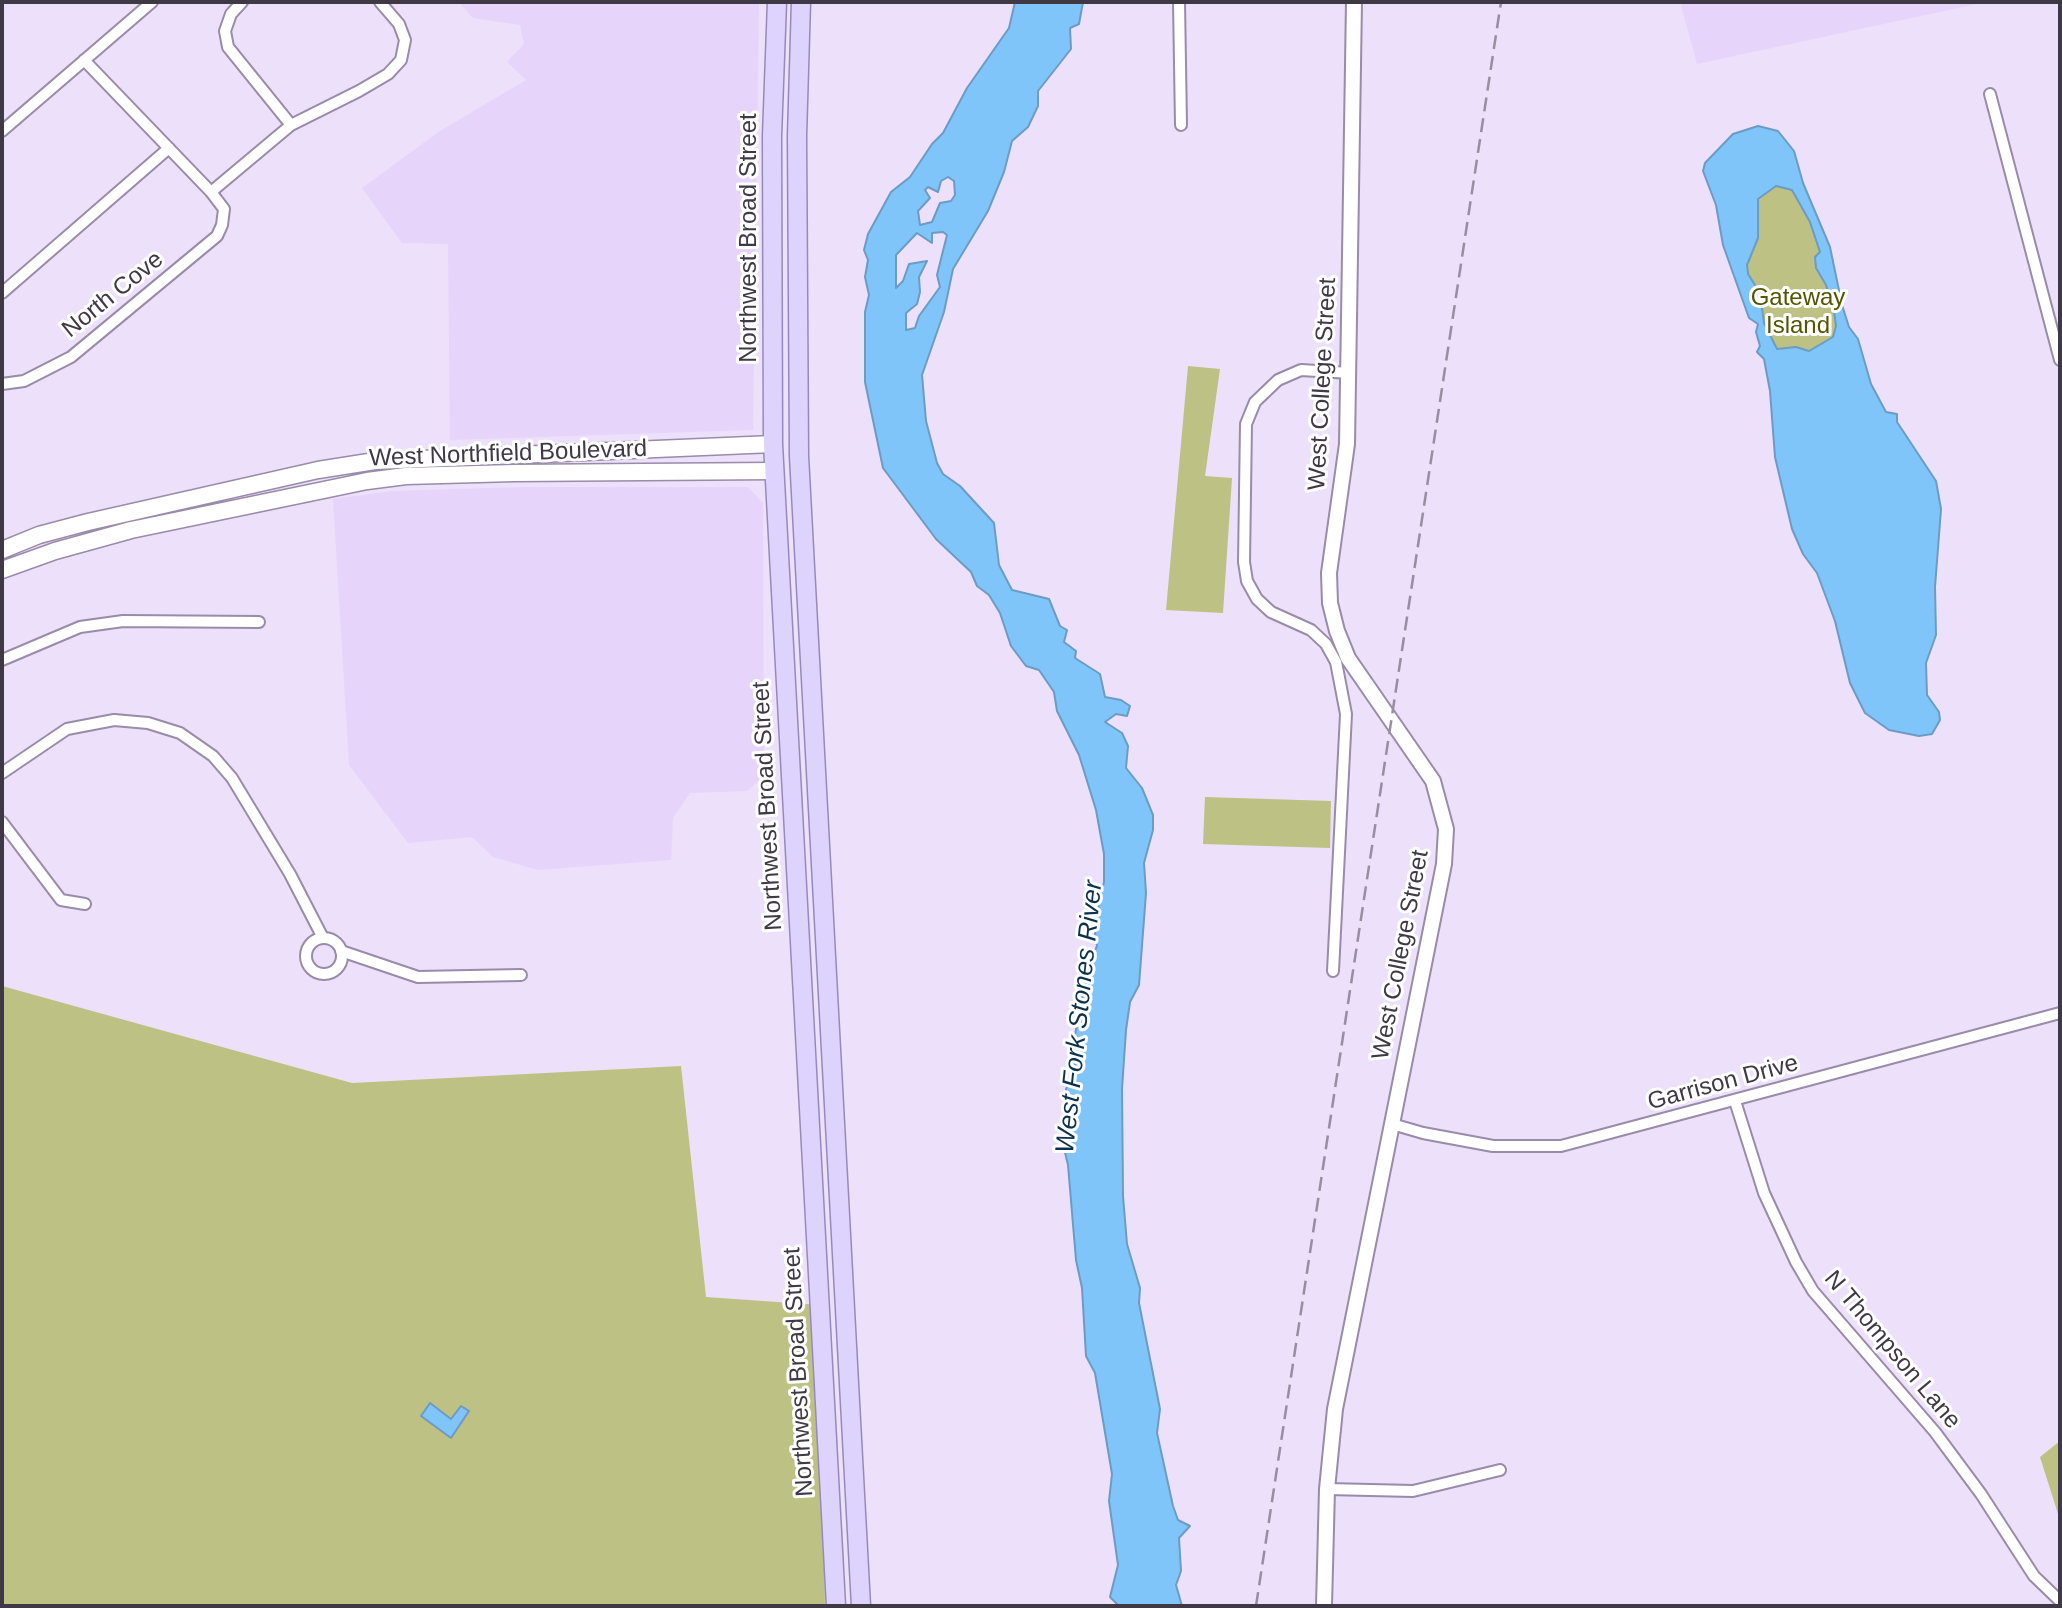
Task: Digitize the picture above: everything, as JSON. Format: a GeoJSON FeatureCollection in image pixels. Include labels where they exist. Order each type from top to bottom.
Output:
{"type":"FeatureCollection","features":[{"type":"Feature","properties":{"kind":"main road","name":"Northwest Broad Street"},"geometry":{"type":"LineString","coordinates":[[777,2],[772,136],[773,444],[836,1606]]}},
{"type":"Feature","properties":{"kind":"main road","name":"Northwest Broad Street"},"geometry":{"type":"LineString","coordinates":[[800,2],[797,136],[799,456],[861,1606]]}},
{"type":"Feature","properties":{"kind":"main road"},"geometry":{"type":"LineString","coordinates":[[772,136],[797,136]]}},
{"type":"Feature","properties":{"kind":"main road"},"geometry":{"type":"LineString","coordinates":[[773,444],[799,456]]}},
{"type":"Feature","properties":{"kind":"main road","name":"West Northfield Boulevard"},"geometry":{"type":"LineString","coordinates":[[2,550],[39,535],[111,516],[318,470],[375,461],[773,444]]}},
{"type":"Feature","properties":{"kind":"main road"},"geometry":{"type":"LineString","coordinates":[[775,471],[799,456]]}},
{"type":"Feature","properties":{"kind":"main road","name":"West Northfield Boulevard"},"geometry":{"type":"LineString","coordinates":[[2,570],[116,535],[344,485],[406,476],[775,471]]}},
{"type":"Feature","properties":{"kind":"main road"},"geometry":{"type":"LineString","coordinates":[[111,516],[116,535]]}},
{"type":"Feature","properties":{"kind":"main road"},"geometry":{"type":"LineString","coordinates":[[789,734],[814,733]]}},
{"type":"Feature","properties":{"kind":"main road"},"geometry":{"type":"LineString","coordinates":[[794,830],[819,830]]}},
{"type":"Feature","properties":{"kind":"main road"},"geometry":{"type":"LineString","coordinates":[[801,960],[826,958]]}},
{"type":"Feature","properties":{"kind":"main road"},"geometry":{"type":"LineString","coordinates":[[820,1305],[845,1303]]}},
{"type":"Feature","properties":{"kind":"main road"},"geometry":{"type":"LineString","coordinates":[[827,1443],[852,1442]]}},
{"type":"Feature","properties":{"kind":"street"},"geometry":{"type":"LineString","coordinates":[[2,131],[152,2]]}},
{"type":"Feature","properties":{"kind":"street"},"geometry":{"type":"LineString","coordinates":[[242,2],[231,14],[225,32],[228,47],[291,125]]}},
{"type":"Feature","properties":{"kind":"street"},"geometry":{"type":"LineString","coordinates":[[84,60],[211,192],[291,125],[388,74],[401,60],[405,40],[399,24],[380,2]]}},
{"type":"Feature","properties":{"kind":"street"},"geometry":{"type":"LineString","coordinates":[[1179,2],[1181,125]]}},
{"type":"Feature","properties":{"kind":"street","name":"West College Street"},"geometry":{"type":"LineString","coordinates":[[1324,1606],[1327,1489],[1335,1409],[1444,864],[1446,829],[1433,781],[1348,658],[1336,631],[1330,603],[1329,572],[1347,444],[1350,373],[1354,2]]}},
{"type":"Feature","properties":{"kind":"street"},"geometry":{"type":"LineString","coordinates":[[1990,94],[2060,360]]}},
{"type":"Feature","properties":{"kind":"street"},"geometry":{"type":"LineString","coordinates":[[2,293],[169,148]]}},
{"type":"Feature","properties":{"kind":"street","name":"North Cove"},"geometry":{"type":"LineString","coordinates":[[2,384],[24,382],[71,357],[217,236],[224,209],[211,192]]}},
{"type":"Feature","properties":{"kind":"street"},"geometry":{"type":"LineString","coordinates":[[1333,971],[1346,714],[1336,662],[1326,644],[1311,630],[1271,612],[1258,599],[1247,581],[1244,562],[1246,424],[1255,402],[1278,380],[1301,370],[1350,373]]}},
{"type":"Feature","properties":{"kind":"street"},"geometry":{"type":"LineString","coordinates":[[2,660],[80,627],[123,621],[259,622]]}},
{"type":"Feature","properties":{"kind":"street"},"geometry":{"type":"LineString","coordinates":[[2,773],[67,729],[114,720],[148,723],[180,733],[213,756],[232,778],[290,874],[323,938]]}},
{"type":"Feature","properties":{"kind":"street"},"geometry":{"type":"LineString","coordinates":[[2,822],[61,900],[85,904]]}},
{"type":"Feature","properties":{"kind":"street"},"geometry":{"type":"LineString","coordinates":[[323,938],[335,941],[341,951],[341,963],[333,972],[315,972],[307,963],[306,951],[313,942],[323,938]]}},
{"type":"Feature","properties":{"kind":"street"},"geometry":{"type":"LineString","coordinates":[[341,951],[418,977],[521,975]]}},
{"type":"Feature","properties":{"kind":"street","name":"Garrison Drive"},"geometry":{"type":"LineString","coordinates":[[1392,1124],[1423,1133],[1493,1146],[1561,1146],[2060,1013]]}},
{"type":"Feature","properties":{"kind":"street","name":"N Thompson Lane"},"geometry":{"type":"LineString","coordinates":[[1735,1101],[1764,1193],[1796,1262],[1813,1291],[1935,1432],[1981,1494],[2034,1576],[2060,1601]]}},
{"type":"Feature","properties":{"kind":"street"},"geometry":{"type":"LineString","coordinates":[[1327,1489],[1413,1492],[1500,1470]]}},
{"type":"Feature","properties":{"kind":"shaded area"},"geometry":{"type":"Polygon","coordinates":[[[459,2],[759,2],[753,430],[450,440],[448,244],[402,243],[362,188],[440,131],[526,80],[507,62],[524,44],[520,25],[473,18],[459,2]]]}},
{"type":"Feature","properties":{"kind":"shaded area"},"geometry":{"type":"Polygon","coordinates":[[[1680,2],[1986,2],[1697,64],[1680,2]]]}},
{"type":"Feature","properties":{"kind":"shaded area"},"geometry":{"type":"Polygon","coordinates":[[[524,487],[748,487],[763,503],[764,776],[747,791],[690,793],[673,818],[671,860],[538,870],[493,857],[472,837],[408,843],[349,765],[333,499],[392,491],[524,487]]]}},
{"type":"Feature","properties":{"kind":"green space","name":"Gateway Island"},"geometry":{"type":"Polygon","coordinates":[[[1776,186],[1792,190],[1810,222],[1820,252],[1815,257],[1816,268],[1826,285],[1834,311],[1836,326],[1833,337],[1809,351],[1796,347],[1777,349],[1764,323],[1760,293],[1748,274],[1747,265],[1758,238],[1758,199],[1776,186]]]}},
{"type":"Feature","properties":{"kind":"green space"},"geometry":{"type":"Polygon","coordinates":[[[1188,366],[1220,369],[1205,476],[1232,478],[1223,613],[1166,610],[1188,366]]]}},
{"type":"Feature","properties":{"kind":"green space"},"geometry":{"type":"Polygon","coordinates":[[[1205,797],[1331,801],[1330,848],[1203,844],[1205,797]]]}},
{"type":"Feature","properties":{"kind":"green space"},"geometry":{"type":"Polygon","coordinates":[[[2,986],[352,1083],[681,1066],[706,1297],[820,1305],[825,1606],[2,1606],[2,986]]]}},
{"type":"Feature","properties":{"kind":"green space"},"geometry":{"type":"Polygon","coordinates":[[[2060,1441],[2060,1520],[2040,1457],[2060,1441]]]}},
{"type":"Feature","properties":{"kind":"water","name":"West Fork Stones River"},"geometry":{"type":"Polygon","coordinates":[[[1015,2],[1083,2],[1079,24],[1070,28],[1071,49],[1038,91],[1038,106],[1028,127],[1012,141],[1004,172],[988,211],[953,269],[944,312],[922,375],[926,421],[937,463],[943,474],[960,486],[994,523],[999,565],[1012,590],[1049,599],[1060,626],[1067,630],[1064,642],[1076,651],[1075,658],[1100,674],[1105,697],[1121,700],[1130,706],[1127,716],[1116,714],[1105,722],[1122,733],[1128,746],[1126,768],[1142,788],[1153,815],[1153,830],[1144,863],[1146,893],[1139,985],[1130,1002],[1126,1030],[1122,1089],[1123,1196],[1127,1244],[1140,1288],[1139,1303],[1160,1409],[1157,1433],[1173,1506],[1178,1520],[1190,1526],[1179,1538],[1181,1571],[1176,1585],[1182,1606],[1119,1606],[1110,1597],[1118,1565],[1109,1501],[1112,1474],[1095,1373],[1086,1356],[1082,1288],[1076,1260],[1068,1165],[1063,1144],[1066,1089],[1075,1066],[1072,1050],[1089,964],[1097,946],[1094,926],[1104,882],[1104,854],[1096,810],[1079,755],[1057,711],[1054,692],[1039,670],[1026,666],[1011,646],[1000,613],[989,595],[977,586],[971,572],[936,539],[883,468],[865,382],[865,312],[869,295],[865,277],[868,260],[864,250],[868,234],[891,192],[910,177],[932,144],[943,133],[967,88],[1009,28],[1015,2]],[[948,177],[941,181],[938,192],[928,187],[925,190],[930,198],[918,211],[920,225],[932,222],[940,203],[951,201],[955,195],[954,181],[948,177]],[[943,232],[932,233],[932,243],[917,233],[896,255],[896,288],[903,281],[909,264],[927,261],[919,277],[920,292],[917,304],[906,313],[906,330],[915,328],[919,316],[940,287],[937,275],[947,235],[943,232]]]}},
{"type":"Feature","properties":{"kind":"water"},"geometry":{"type":"Polygon","coordinates":[[[1758,126],[1778,131],[1794,151],[1803,183],[1830,247],[1842,305],[1849,327],[1858,339],[1871,384],[1886,412],[1897,414],[1897,422],[1936,481],[1941,509],[1935,587],[1936,635],[1926,663],[1927,695],[1939,712],[1940,720],[1932,734],[1919,736],[1889,730],[1865,713],[1850,683],[1835,621],[1817,573],[1803,554],[1792,529],[1775,457],[1770,391],[1764,359],[1757,352],[1760,346],[1756,332],[1758,324],[1749,318],[1723,245],[1716,205],[1703,171],[1705,163],[1733,134],[1758,126]],[[1776,186],[1758,199],[1758,238],[1747,265],[1748,274],[1760,293],[1764,323],[1777,349],[1796,347],[1809,351],[1833,337],[1836,326],[1826,285],[1816,268],[1815,257],[1820,252],[1810,222],[1792,190],[1776,186]]]}},
{"type":"Feature","properties":{"kind":"water"},"geometry":{"type":"Polygon","coordinates":[[[430,1403],[451,1419],[461,1406],[469,1411],[451,1438],[421,1416],[430,1403]]]}},
{"type":"Feature","properties":{"kind":"railway"},"geometry":{"type":"LineString","coordinates":[[1256,1606],[1501,2]]}}]}
